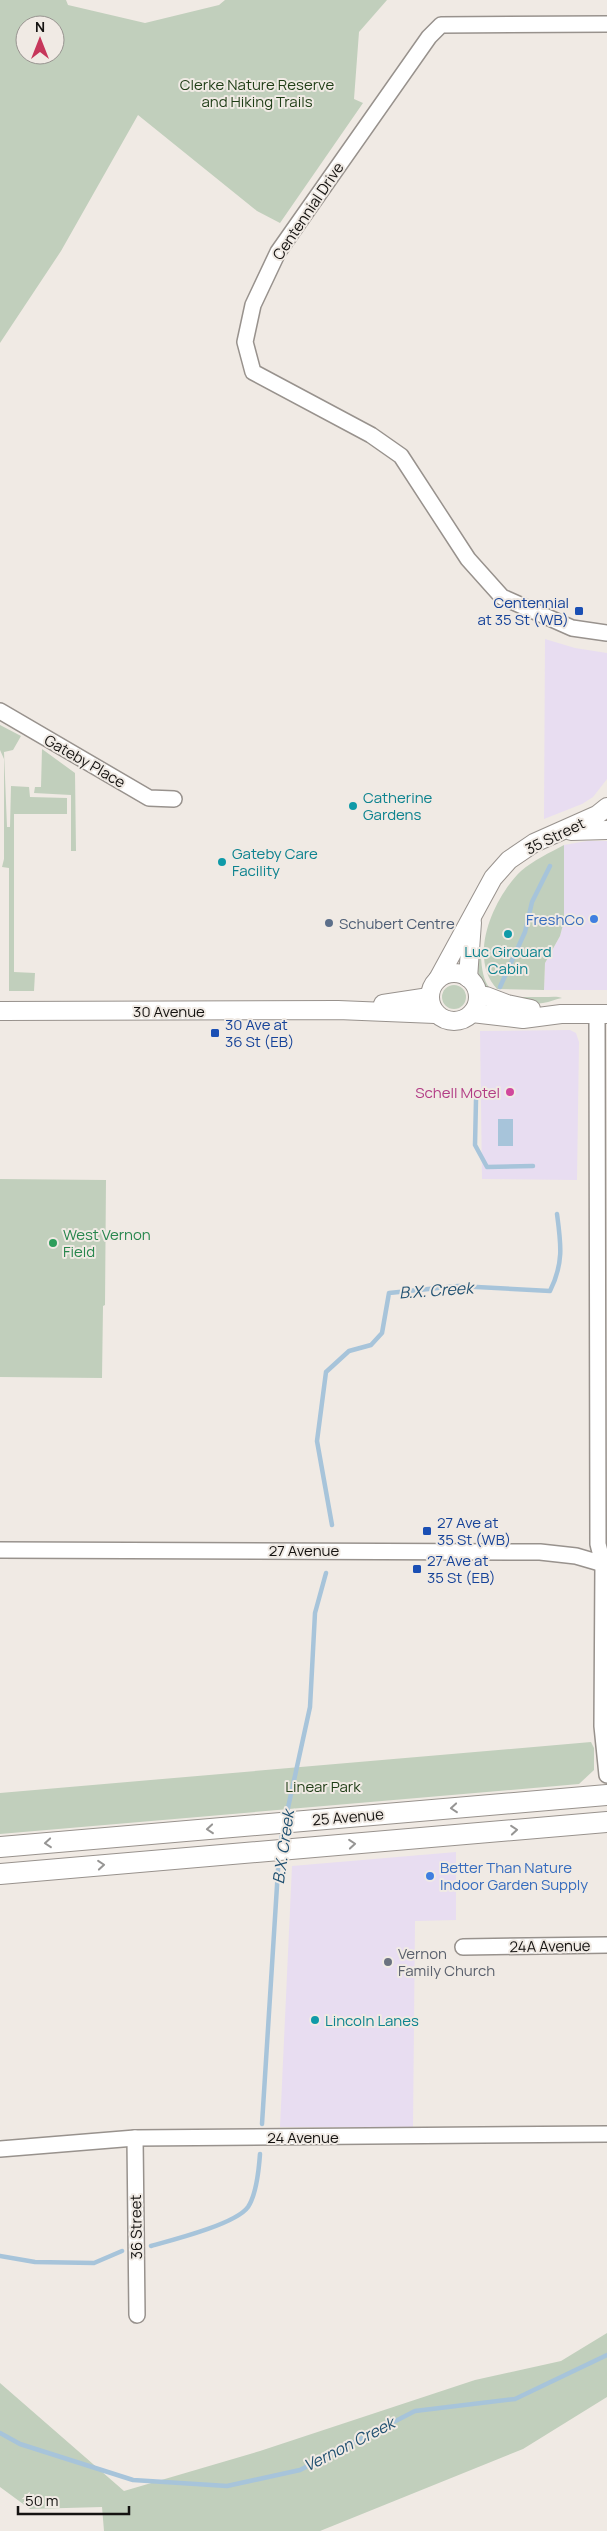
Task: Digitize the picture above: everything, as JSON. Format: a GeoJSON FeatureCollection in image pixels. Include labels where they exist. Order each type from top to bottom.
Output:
{"type":"FeatureCollection","features":[{"type":"Feature","properties":{"kind":"main road","name":"25 Avenue"},"geometry":{"type":"LineString","coordinates":[[0,1847],[607,1795]]}},
{"type":"Feature","properties":{"kind":"main road","name":"25 Avenue"},"geometry":{"type":"LineString","coordinates":[[0,1874],[607,1822]]}},
{"type":"Feature","properties":{"kind":"street","name":"Centennial Drive"},"geometry":{"type":"LineString","coordinates":[[607,24],[441,25],[429,37],[278,252],[253,306],[246,342],[253,372],[371,435],[401,456],[468,559],[502,597],[572,628],[607,633]]}},
{"type":"Feature","properties":{"kind":"street","name":"Gateby Place"},"geometry":{"type":"LineString","coordinates":[[0,711],[149,798],[174,799]]}},
{"type":"Feature","properties":{"kind":"street","name":"35 Street"},"geometry":{"type":"LineString","coordinates":[[438,978],[493,878],[509,860],[534,843],[597,816],[607,807]]}},
{"type":"Feature","properties":{"kind":"street"},"geometry":{"type":"LineString","coordinates":[[561,831],[607,830]]}},
{"type":"Feature","properties":{"kind":"street","name":"35 Street"},"geometry":{"type":"LineString","coordinates":[[468,978],[472,917]]}},
{"type":"Feature","properties":{"kind":"street"},"geometry":{"type":"LineString","coordinates":[[448,974],[460,974],[468,978],[474,984],[478,996],[472,1013],[460,1021],[452,1022],[435,1014],[429,997],[433,985],[438,978],[448,974]]}},
{"type":"Feature","properties":{"kind":"street"},"geometry":{"type":"LineString","coordinates":[[478,996],[486,996],[507,1004],[561,1014]]}},
{"type":"Feature","properties":{"kind":"street","name":"30 Avenue"},"geometry":{"type":"LineString","coordinates":[[338,1010],[429,997]]}},
{"type":"Feature","properties":{"kind":"street","name":"30 Avenue"},"geometry":{"type":"LineString","coordinates":[[0,1012],[338,1010],[435,1014]]}},
{"type":"Feature","properties":{"kind":"street"},"geometry":{"type":"LineString","coordinates":[[472,1013],[523,1018],[561,1014],[602,1014],[602,1412],[598,1544],[605,1564],[604,1726],[607,1775]]}},
{"type":"Feature","properties":{"kind":"street","name":"27 Avenue"},"geometry":{"type":"LineString","coordinates":[[0,1550],[540,1552],[576,1556],[605,1564]]}},
{"type":"Feature","properties":{"kind":"street","name":"24A Avenue"},"geometry":{"type":"LineString","coordinates":[[463,1947],[607,1945]]}},
{"type":"Feature","properties":{"kind":"street","name":"24 Avenue"},"geometry":{"type":"LineString","coordinates":[[0,2149],[135,2138],[607,2134]]}},
{"type":"Feature","properties":{"kind":"street","name":"36 Street"},"geometry":{"type":"LineString","coordinates":[[135,2138],[137,2315]]}},
{"type":"Feature","properties":{"kind":"shaded area"},"geometry":{"type":"Polygon","coordinates":[[[545,639],[575,648],[607,653],[607,779],[593,797],[582,804],[544,819],[545,639]]]}},
{"type":"Feature","properties":{"kind":"shaded area"},"geometry":{"type":"Polygon","coordinates":[[[587,841],[607,841],[607,990],[544,990],[545,963],[560,936],[564,921],[564,845],[587,841]]]}},
{"type":"Feature","properties":{"kind":"shaded area"},"geometry":{"type":"Polygon","coordinates":[[[570,1030],[576,1033],[579,1042],[577,1180],[482,1179],[480,1031],[570,1030]]]}},
{"type":"Feature","properties":{"kind":"shaded area"},"geometry":{"type":"Polygon","coordinates":[[[456,1852],[456,1920],[415,1921],[413,2127],[280,2127],[292,1866],[456,1852]]]}},
{"type":"Feature","properties":{"kind":"green space","name":"Clerke Nature Reserve and Hiking Trails"},"geometry":{"type":"Polygon","coordinates":[[[0,0],[66,0],[68,5],[145,23],[219,5],[225,0],[387,0],[359,32],[354,99],[363,103],[280,223],[257,211],[138,115],[61,251],[0,343],[0,0]]]}},
{"type":"Feature","properties":{"kind":"green space"},"geometry":{"type":"Polygon","coordinates":[[[0,725],[21,736],[13,750],[4,752],[7,827],[10,827],[11,786],[29,787],[30,797],[67,798],[67,814],[14,814],[14,972],[35,973],[34,991],[9,991],[9,868],[2,867],[4,859],[4,759],[0,750],[0,725]]]}},
{"type":"Feature","properties":{"kind":"green space"},"geometry":{"type":"Polygon","coordinates":[[[42,749],[75,773],[76,851],[71,851],[71,795],[34,793],[35,787],[41,787],[42,749]]]}},
{"type":"Feature","properties":{"kind":"green space"},"geometry":{"type":"Polygon","coordinates":[[[564,845],[564,921],[560,936],[545,963],[544,990],[497,989],[488,976],[484,961],[484,944],[494,911],[511,882],[521,871],[536,860],[564,845]]]}},
{"type":"Feature","properties":{"kind":"green space"},"geometry":{"type":"Polygon","coordinates":[[[475,953],[481,954],[482,970],[486,982],[498,994],[518,997],[562,998],[546,1003],[530,1004],[506,1000],[487,987],[480,978],[476,966],[475,953]]]}},
{"type":"Feature","properties":{"kind":"green space"},"geometry":{"type":"Polygon","coordinates":[[[454,985],[462,989],[466,997],[462,1005],[454,1009],[446,1005],[442,997],[446,989],[454,985]]]}},
{"type":"Feature","properties":{"kind":"green space","name":"West Vernon Field"},"geometry":{"type":"Polygon","coordinates":[[[0,1179],[106,1180],[105,1305],[103,1306],[102,1378],[0,1377],[0,1179]]]}},
{"type":"Feature","properties":{"kind":"green space","name":"Linear Park"},"geometry":{"type":"Polygon","coordinates":[[[591,1742],[594,1748],[594,1770],[579,1784],[0,1834],[0,1793],[591,1742]]]}},
{"type":"Feature","properties":{"kind":"green space"},"geometry":{"type":"Polygon","coordinates":[[[607,2333],[607,2397],[523,2449],[320,2531],[104,2531],[102,2507],[30,2509],[0,2487],[0,2383],[124,2491],[260,2451],[475,2380],[561,2361],[607,2333]]]}},
{"type":"Feature","properties":{"kind":"water"},"geometry":{"type":"Polygon","coordinates":[[[498,1119],[513,1119],[513,1146],[498,1146],[498,1119]]]}},
{"type":"Feature","properties":{"kind":"waterway","name":"B.X. Creek"},"geometry":{"type":"LineString","coordinates":[[500,987],[525,932],[532,902],[550,866]]}},
{"type":"Feature","properties":{"kind":"waterway","name":"B.X. Creek"},"geometry":{"type":"LineString","coordinates":[[476,1100],[475,1145],[487,1167],[533,1166]]}},
{"type":"Feature","properties":{"kind":"waterway","name":"B.X. Creek"},"geometry":{"type":"LineString","coordinates":[[332,1525],[317,1441],[326,1372],[349,1351],[371,1345],[382,1333],[389,1293],[458,1286],[550,1291],[558,1271],[560,1253],[557,1214]]}},
{"type":"Feature","properties":{"kind":"waterway","name":"B.X. Creek"},"geometry":{"type":"LineString","coordinates":[[286,1817],[310,1707],[315,1613],[326,1573]]}},
{"type":"Feature","properties":{"kind":"waterway","name":"B.X. Creek"},"geometry":{"type":"LineString","coordinates":[[280,1844],[284,1827]]}},
{"type":"Feature","properties":{"kind":"waterway","name":"B.X. Creek"},"geometry":{"type":"LineString","coordinates":[[262,2124],[279,1854]]}},
{"type":"Feature","properties":{"kind":"waterway","name":"B.X. Creek"},"geometry":{"type":"LineString","coordinates":[[151,2246],[203,2231],[241,2213],[248,2207],[253,2196],[260,2154]]}},
{"type":"Feature","properties":{"kind":"waterway","name":"B.X. Creek"},"geometry":{"type":"LineString","coordinates":[[0,2256],[35,2262],[94,2263],[122,2251]]}},
{"type":"Feature","properties":{"kind":"waterway","name":"Vernon Creek"},"geometry":{"type":"LineString","coordinates":[[0,2433],[20,2444],[133,2480],[227,2486],[300,2470],[415,2411],[515,2399],[607,2355]]}},
{"type":"Feature","properties":{"kind":"place","name":"Centennial at 35 St (WB)"},"geometry":{"type":"Point","coordinates":[579,611]}},
{"type":"Feature","properties":{"kind":"place","name":"Catherine Gardens"},"geometry":{"type":"Point","coordinates":[353,806]}},
{"type":"Feature","properties":{"kind":"place","name":"Gateby Care Facility"},"geometry":{"type":"Point","coordinates":[222,862]}},
{"type":"Feature","properties":{"kind":"place","name":"FreshCo"},"geometry":{"type":"Point","coordinates":[594,919]}},
{"type":"Feature","properties":{"kind":"place","name":"Schubert Centre"},"geometry":{"type":"Point","coordinates":[329,923]}},
{"type":"Feature","properties":{"kind":"place","name":"Luc Girouard Cabin"},"geometry":{"type":"Point","coordinates":[508,934]}},
{"type":"Feature","properties":{"kind":"place","name":"30 Ave at 36 St (EB)"},"geometry":{"type":"Point","coordinates":[215,1033]}},
{"type":"Feature","properties":{"kind":"place","name":"Schell Motel"},"geometry":{"type":"Point","coordinates":[510,1092]}},
{"type":"Feature","properties":{"kind":"place","name":"West Vernon Field"},"geometry":{"type":"Point","coordinates":[53,1243]}},
{"type":"Feature","properties":{"kind":"place","name":"27 Ave at 35 St (WB)"},"geometry":{"type":"Point","coordinates":[427,1531]}},
{"type":"Feature","properties":{"kind":"place","name":"27 Ave at 35 St (EB)"},"geometry":{"type":"Point","coordinates":[417,1569]}},
{"type":"Feature","properties":{"kind":"place","name":"Better Than Nature Indoor Garden Supply"},"geometry":{"type":"Point","coordinates":[430,1876]}},
{"type":"Feature","properties":{"kind":"place","name":"Vernon Family Church"},"geometry":{"type":"Point","coordinates":[388,1962]}},
{"type":"Feature","properties":{"kind":"place","name":"Lincoln Lanes"},"geometry":{"type":"Point","coordinates":[315,2020]}}]}
